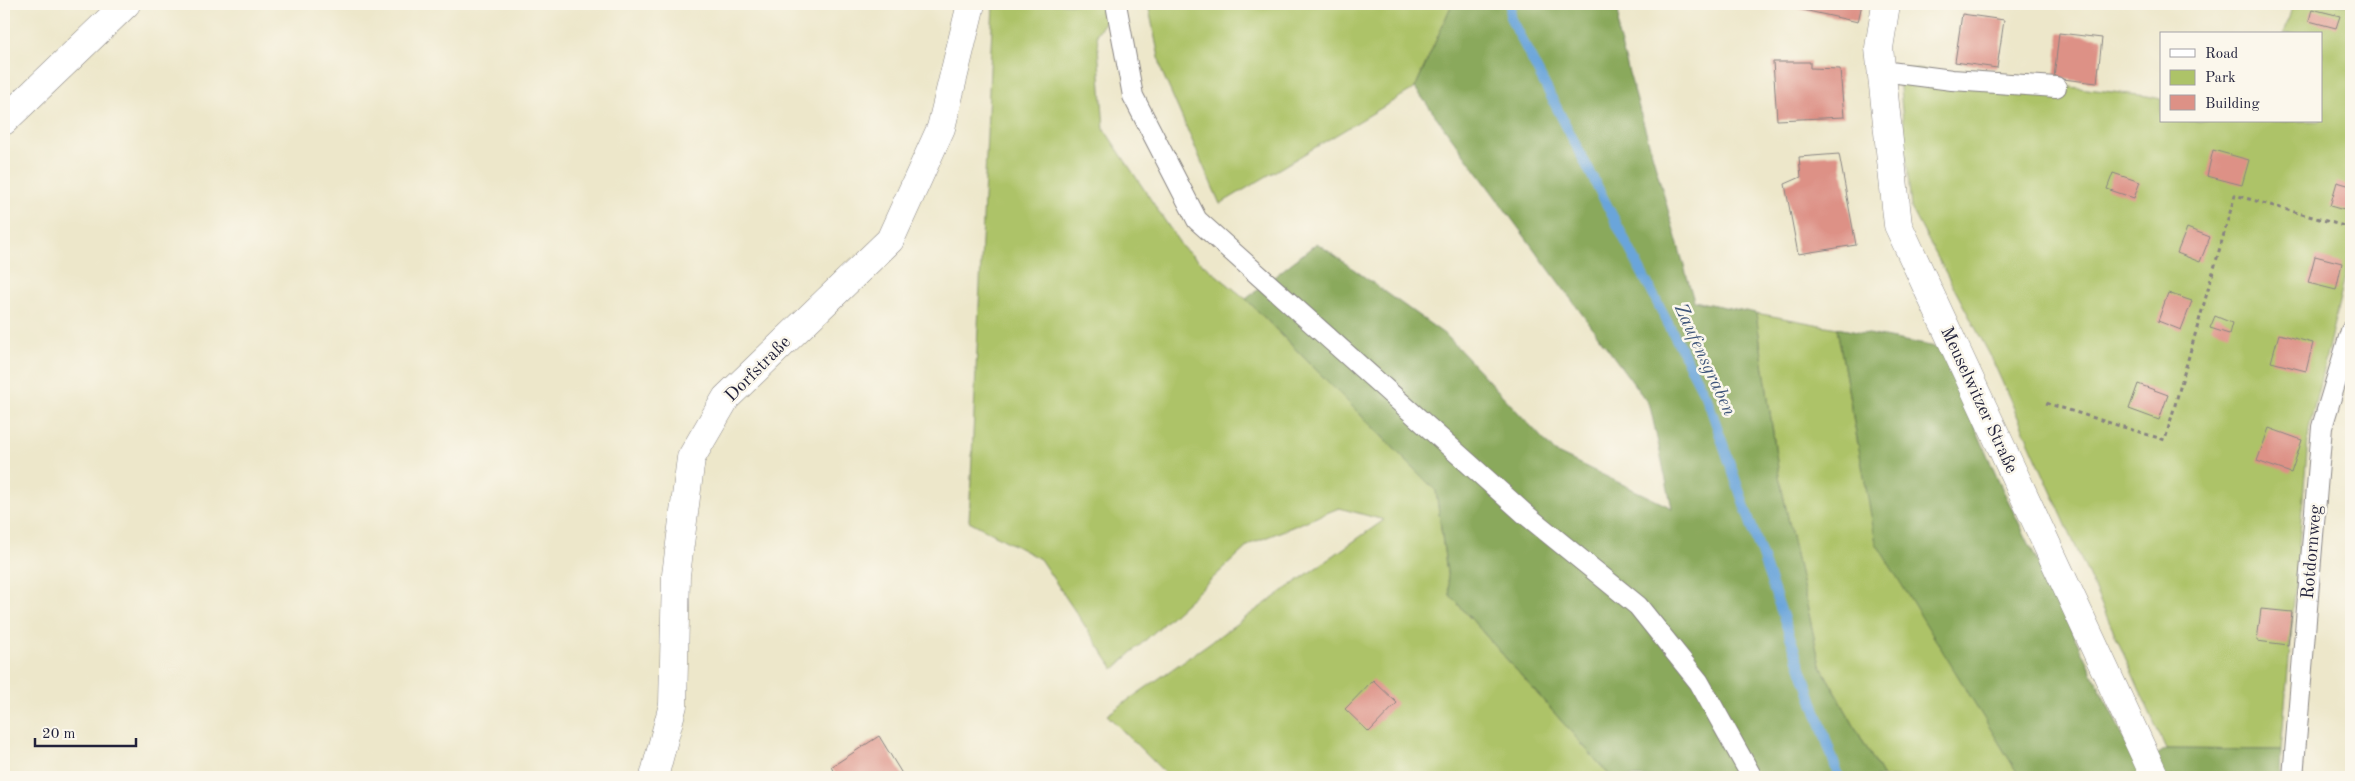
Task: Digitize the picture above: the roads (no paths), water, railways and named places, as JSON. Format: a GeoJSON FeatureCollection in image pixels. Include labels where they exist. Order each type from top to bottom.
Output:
{"type":"FeatureCollection","features":[{"type":"Feature","properties":{"kind":"street"},"geometry":{"type":"LineString","coordinates":[[4,121],[126,4]]}},
{"type":"Feature","properties":{"kind":"street","name":"Dorfstraße"},"geometry":{"type":"LineString","coordinates":[[654,777],[673,705],[676,575],[691,458],[726,398],[890,240],[941,128],[970,4]]}},
{"type":"Feature","properties":{"kind":"street","name":"Meuselwitzer Straße"},"geometry":{"type":"LineString","coordinates":[[1886,4],[1879,48],[1898,225],[2156,777]]}},
{"type":"Feature","properties":{"kind":"lane"},"geometry":{"type":"LineString","coordinates":[[1116,4],[1133,96],[1197,220],[1525,514],[1638,606],[1699,682],[1752,777]]}},
{"type":"Feature","properties":{"kind":"lane"},"geometry":{"type":"LineString","coordinates":[[1882,71],[1952,80],[2056,87]]}},
{"type":"Feature","properties":{"kind":"lane","name":"Rotdornweg"},"geometry":{"type":"LineString","coordinates":[[2293,777],[2322,427],[2351,331]]}},
{"type":"Feature","properties":{"kind":"waterway","name":"Zaufensgraben"},"geometry":{"type":"LineString","coordinates":[[1511,4],[1510,17],[1708,401],[1839,777]]}}]}
